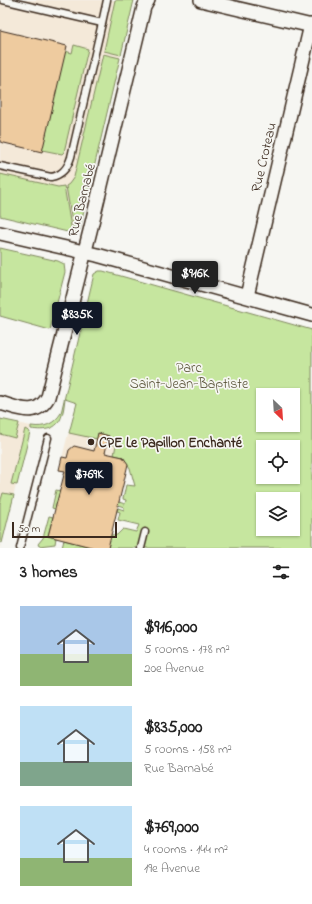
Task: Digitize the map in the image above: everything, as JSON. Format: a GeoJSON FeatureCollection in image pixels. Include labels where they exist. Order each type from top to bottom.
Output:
{"type":"FeatureCollection","features":[{"type":"Feature","properties":{"kind":"street","name":"Rue Barnabé"},"geometry":{"type":"LineString","coordinates":[[0,403],[33,410],[42,406],[48,397],[52,386],[144,7],[148,0]]}},
{"type":"Feature","properties":{"kind":"street"},"geometry":{"type":"LineString","coordinates":[[201,0],[311,26]]}},
{"type":"Feature","properties":{"kind":"street","name":"Rue Croteau"},"geometry":{"type":"LineString","coordinates":[[247,296],[311,26]]}},
{"type":"Feature","properties":{"kind":"street"},"geometry":{"type":"LineString","coordinates":[[0,233],[84,252],[312,315]]}},
{"type":"Feature","properties":{"kind":"lane"},"geometry":{"type":"LineString","coordinates":[[3,0],[102,23]]}},
{"type":"Feature","properties":{"kind":"lane"},"geometry":{"type":"LineString","coordinates":[[0,166],[51,177],[57,176],[65,170],[72,157],[107,0]]}},
{"type":"Feature","properties":{"kind":"lane"},"geometry":{"type":"LineString","coordinates":[[20,548],[48,438]]}},
{"type":"Feature","properties":{"kind":"lane"},"geometry":{"type":"LineString","coordinates":[[141,548],[145,532]]}},
{"type":"Feature","properties":{"kind":"shaded area"},"geometry":{"type":"Polygon","coordinates":[[[0,0],[134,0],[79,231],[77,234],[0,216],[0,0]]]}},
{"type":"Feature","properties":{"kind":"shaded area","name":"CPE Le Papillon Enchanté"},"geometry":{"type":"Polygon","coordinates":[[[77,403],[123,414],[108,482],[59,470],[77,403]]]}},
{"type":"Feature","properties":{"kind":"shaded area"},"geometry":{"type":"Polygon","coordinates":[[[0,419],[31,426],[0,548],[0,419]]]}},
{"type":"Feature","properties":{"kind":"green space"},"geometry":{"type":"Polygon","coordinates":[[[115,0],[134,0],[121,55],[104,51],[115,0]]]}},
{"type":"Feature","properties":{"kind":"green space"},"geometry":{"type":"Polygon","coordinates":[[[74,45],[88,49],[64,152],[62,154],[42,150],[65,51],[72,53],[74,45]]]}},
{"type":"Feature","properties":{"kind":"green space"},"geometry":{"type":"Polygon","coordinates":[[[103,54],[120,58],[79,231],[77,234],[74,234],[66,186],[74,177],[103,54]]]}},
{"type":"Feature","properties":{"kind":"green space"},"geometry":{"type":"Polygon","coordinates":[[[0,174],[58,187],[64,186],[72,233],[0,216],[0,174]]]}},
{"type":"Feature","properties":{"kind":"green space"},"geometry":{"type":"Polygon","coordinates":[[[0,248],[58,261],[64,264],[65,272],[50,330],[0,316],[0,248]]]}},
{"type":"Feature","properties":{"kind":"green space","name":"Parc Saint-Jean-Baptiste"},"geometry":{"type":"Polygon","coordinates":[[[99,271],[312,330],[312,548],[108,548],[111,535],[117,535],[123,529],[136,532],[139,525],[118,520],[120,512],[117,511],[118,508],[124,510],[124,507],[118,505],[119,502],[125,504],[126,500],[123,499],[126,485],[135,486],[130,468],[123,457],[114,455],[116,445],[107,443],[109,436],[99,433],[97,439],[69,433],[77,403],[65,399],[63,413],[60,420],[54,427],[41,430],[31,429],[31,426],[45,426],[49,424],[61,413],[94,274],[99,271]]]}},
{"type":"Feature","properties":{"kind":"green space"},"geometry":{"type":"Polygon","coordinates":[[[0,419],[19,423],[15,438],[0,434],[0,419]]]}},
{"type":"Feature","properties":{"kind":"green space"},"geometry":{"type":"Polygon","coordinates":[[[25,429],[30,432],[17,485],[11,484],[25,429]]]}},
{"type":"Feature","properties":{"kind":"green space"},"geometry":{"type":"Polygon","coordinates":[[[56,490],[60,491],[55,509],[52,508],[56,490]]]}},
{"type":"Feature","properties":{"kind":"green space"},"geometry":{"type":"Polygon","coordinates":[[[3,493],[14,495],[2,543],[0,542],[0,503],[3,493]]]}},
{"type":"Feature","properties":{"kind":"green space"},"geometry":{"type":"Polygon","coordinates":[[[49,516],[53,517],[48,536],[56,538],[55,544],[39,546],[38,544],[43,538],[49,516]]]}},
{"type":"Feature","properties":{"kind":"green space"},"geometry":{"type":"Polygon","coordinates":[[[64,540],[95,548],[62,548],[64,540]]]}},
{"type":"Feature","properties":{"kind":"building"},"geometry":{"type":"Polygon","coordinates":[[[0,30],[67,46],[42,152],[0,142],[0,30]]]}},
{"type":"Feature","properties":{"kind":"building"},"geometry":{"type":"Polygon","coordinates":[[[98,433],[109,436],[105,453],[123,457],[128,464],[108,548],[95,548],[48,536],[65,471],[59,470],[62,457],[67,458],[69,450],[74,446],[94,451],[98,433]]]}},
{"type":"Feature","properties":{"kind":"place","name":"CPE Le Papillon Enchanté"},"geometry":{"type":"Point","coordinates":[91,442]}}]}
